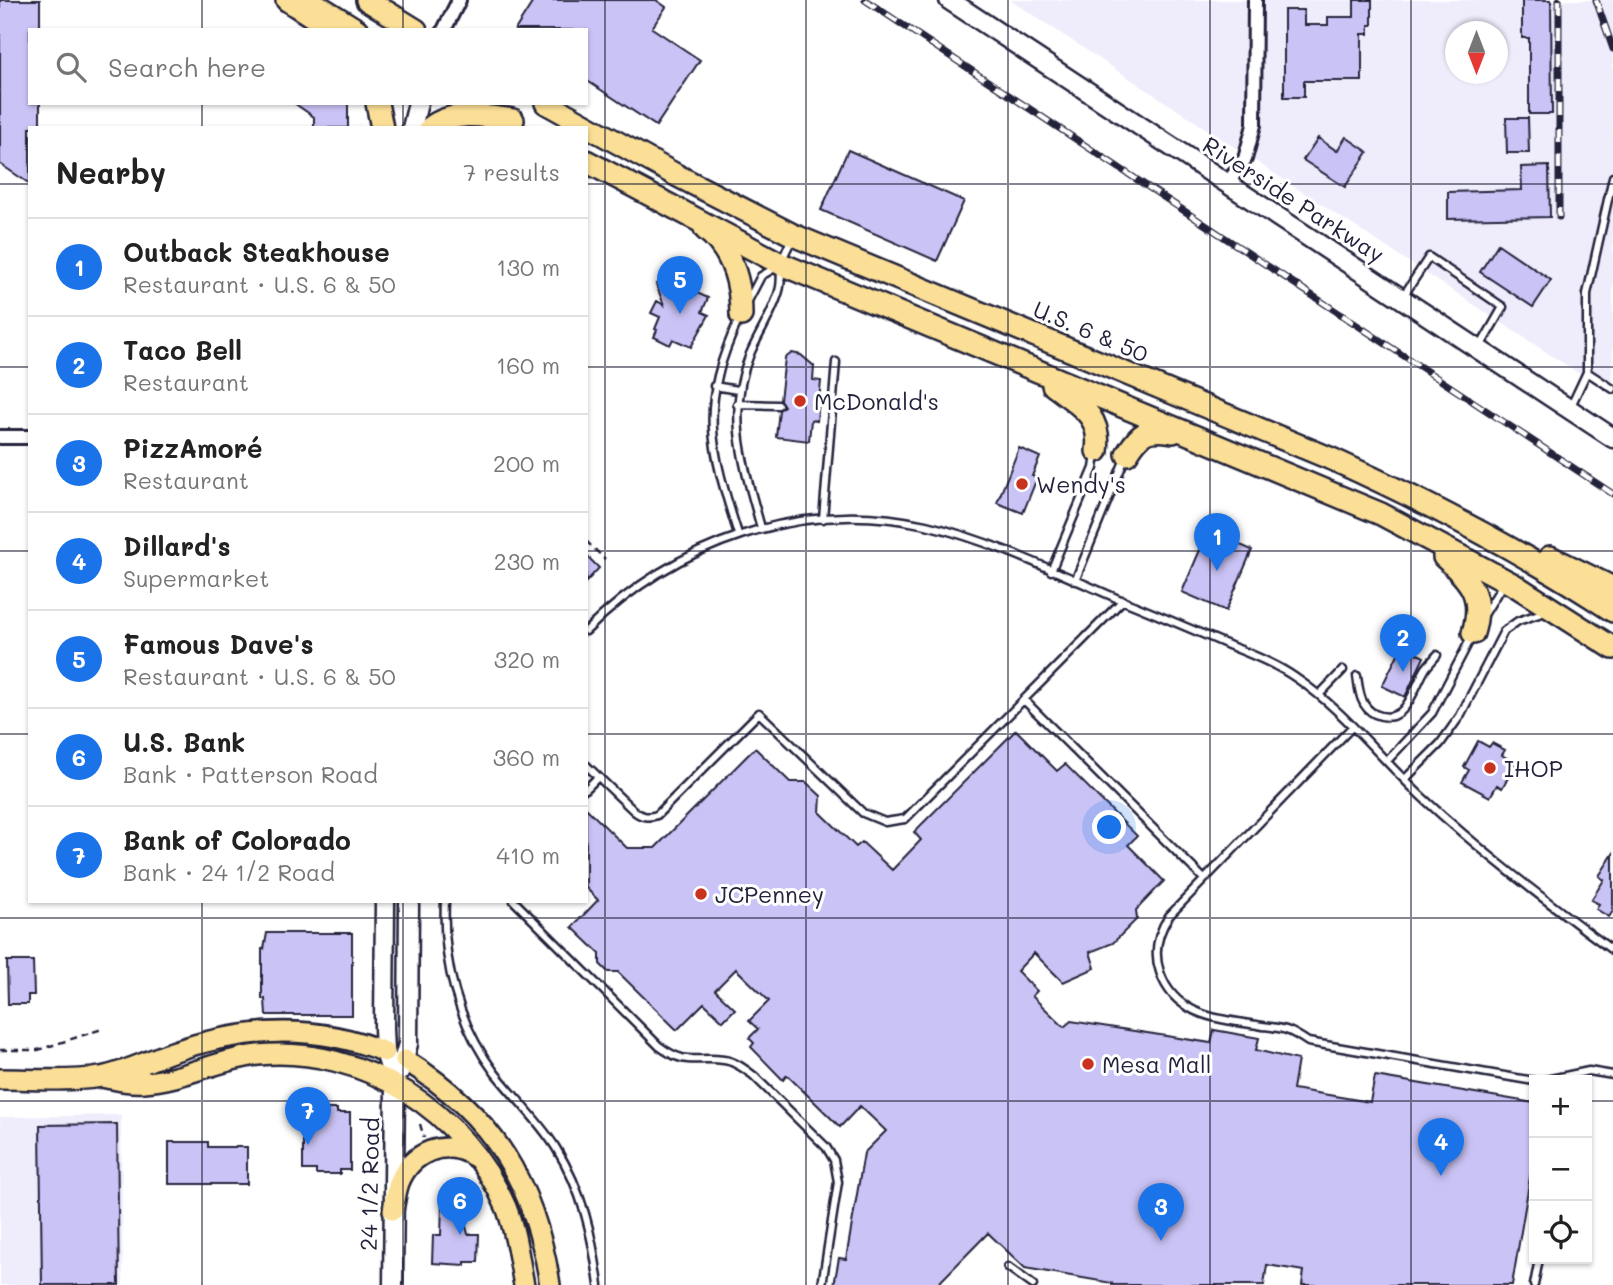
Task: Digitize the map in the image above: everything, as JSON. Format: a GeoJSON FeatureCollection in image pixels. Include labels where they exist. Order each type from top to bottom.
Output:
{"type":"FeatureCollection","features":[{"type":"Feature","properties":{"kind":"highway"},"geometry":{"type":"LineString","coordinates":[[288,0],[327,28]]}},
{"type":"Feature","properties":{"kind":"highway"},"geometry":{"type":"LineString","coordinates":[[309,0],[354,28]]}},
{"type":"Feature","properties":{"kind":"highway"},"geometry":{"type":"LineString","coordinates":[[367,0],[413,28]]}},
{"type":"Feature","properties":{"kind":"highway"},"geometry":{"type":"LineString","coordinates":[[378,105],[383,126]]}},
{"type":"Feature","properties":{"kind":"highway"},"geometry":{"type":"LineString","coordinates":[[487,105],[520,124]]}},
{"type":"Feature","properties":{"kind":"highway","name":"U.S. 6 & 50"},"geometry":{"type":"LineString","coordinates":[[550,105],[588,126]]}},
{"type":"Feature","properties":{"kind":"highway"},"geometry":{"type":"LineString","coordinates":[[432,126],[440,120],[469,115],[520,124]]}},
{"type":"Feature","properties":{"kind":"highway","name":"U.S. 6 & 50"},"geometry":{"type":"LineString","coordinates":[[588,126],[793,235],[1334,460],[1417,498],[1508,546],[1613,611]]}},
{"type":"Feature","properties":{"kind":"highway"},"geometry":{"type":"LineString","coordinates":[[588,162],[781,264],[1346,498],[1444,545],[1613,648]]}},
{"type":"Feature","properties":{"kind":"highway"},"geometry":{"type":"LineString","coordinates":[[687,215],[709,232],[733,265],[741,295],[741,315]]}},
{"type":"Feature","properties":{"kind":"highway"},"geometry":{"type":"LineString","coordinates":[[1032,368],[1079,405],[1095,422],[1099,434],[1097,452]]}},
{"type":"Feature","properties":{"kind":"highway"},"geometry":{"type":"LineString","coordinates":[[1127,454],[1142,434],[1153,430],[1168,430],[1199,438]]}},
{"type":"Feature","properties":{"kind":"highway"},"geometry":{"type":"LineString","coordinates":[[1417,498],[1524,544],[1613,588]]}},
{"type":"Feature","properties":{"kind":"highway"},"geometry":{"type":"LineString","coordinates":[[1444,545],[1444,557],[1461,572],[1477,600],[1479,610],[1473,633]]}},
{"type":"Feature","properties":{"kind":"highway"},"geometry":{"type":"LineString","coordinates":[[1505,580],[1519,574],[1535,578],[1613,626]]}},
{"type":"Feature","properties":{"kind":"main road","name":"Riverside Parkway"},"geometry":{"type":"LineString","coordinates":[[948,0],[1613,438]]}},
{"type":"Feature","properties":{"kind":"main road"},"geometry":{"type":"LineString","coordinates":[[384,126],[389,105]]}},
{"type":"Feature","properties":{"kind":"main road"},"geometry":{"type":"LineString","coordinates":[[412,126],[418,105]]}},
{"type":"Feature","properties":{"kind":"main road","name":"24 1/2 Road"},"geometry":{"type":"LineString","coordinates":[[384,903],[386,1052],[395,1083],[393,1285]]}},
{"type":"Feature","properties":{"kind":"main road","name":"24 1/2 Road"},"geometry":{"type":"LineString","coordinates":[[395,1083],[405,1060],[408,1044],[409,903]]}},
{"type":"Feature","properties":{"kind":"main road"},"geometry":{"type":"LineString","coordinates":[[102,1077],[218,1038],[266,1032],[323,1034],[350,1040],[405,1060],[452,1093],[480,1121],[505,1152],[532,1206],[551,1285]]}},
{"type":"Feature","properties":{"kind":"main road"},"geometry":{"type":"LineString","coordinates":[[0,1079],[102,1077],[124,1081],[162,1080],[225,1061],[276,1054],[307,1056],[347,1065],[395,1083],[450,1126],[483,1165],[506,1209],[519,1254],[524,1285]]}},
{"type":"Feature","properties":{"kind":"main road"},"geometry":{"type":"LineString","coordinates":[[393,1210],[400,1180],[422,1154],[433,1149],[454,1148],[472,1155],[483,1165]]}},
{"type":"Feature","properties":{"kind":"street"},"geometry":{"type":"LineString","coordinates":[[445,28],[459,0]]}},
{"type":"Feature","properties":{"kind":"street"},"geometry":{"type":"LineString","coordinates":[[1227,184],[1245,159],[1252,133],[1255,0]]}},
{"type":"Feature","properties":{"kind":"street"},"geometry":{"type":"LineString","coordinates":[[0,437],[28,437]]}},
{"type":"Feature","properties":{"kind":"lane"},"geometry":{"type":"LineString","coordinates":[[1569,410],[1587,372],[1587,294],[1610,203],[1613,177]]}},
{"type":"Feature","properties":{"kind":"lane"},"geometry":{"type":"LineString","coordinates":[[761,528],[741,457],[737,428],[738,390],[750,354],[780,289],[781,264],[793,235]]}},
{"type":"Feature","properties":{"kind":"lane"},"geometry":{"type":"LineString","coordinates":[[1402,299],[1429,257],[1503,307],[1479,349]]}},
{"type":"Feature","properties":{"kind":"lane"},"geometry":{"type":"LineString","coordinates":[[738,534],[713,441],[714,386],[727,344],[761,276],[781,264]]}},
{"type":"Feature","properties":{"kind":"lane"},"geometry":{"type":"LineString","coordinates":[[823,519],[836,362]]}},
{"type":"Feature","properties":{"kind":"lane"},"geometry":{"type":"LineString","coordinates":[[1587,372],[1613,389]]}},
{"type":"Feature","properties":{"kind":"lane"},"geometry":{"type":"LineString","coordinates":[[714,386],[738,390]]}},
{"type":"Feature","properties":{"kind":"lane"},"geometry":{"type":"LineString","coordinates":[[737,404],[778,405]]}},
{"type":"Feature","properties":{"kind":"lane"},"geometry":{"type":"LineString","coordinates":[[1051,571],[1094,468],[1097,452]]}},
{"type":"Feature","properties":{"kind":"lane"},"geometry":{"type":"LineString","coordinates":[[1075,581],[1127,454]]}},
{"type":"Feature","properties":{"kind":"lane"},"geometry":{"type":"LineString","coordinates":[[588,629],[625,597],[683,558],[738,534],[761,528],[823,519],[863,518],[926,526],[971,539],[1123,600],[1275,665],[1294,676],[1352,727],[1444,818],[1613,951]]}},
{"type":"Feature","properties":{"kind":"lane"},"geometry":{"type":"LineString","coordinates":[[1387,761],[1432,713],[1473,633],[1505,580]]}},
{"type":"Feature","properties":{"kind":"lane"},"geometry":{"type":"LineString","coordinates":[[588,767],[639,815],[651,817],[657,815],[759,713],[856,808],[877,820],[899,822],[1123,600]]}},
{"type":"Feature","properties":{"kind":"lane"},"geometry":{"type":"LineString","coordinates":[[1405,779],[1440,744],[1460,716],[1504,631],[1518,621],[1553,610]]}},
{"type":"Feature","properties":{"kind":"lane"},"geometry":{"type":"LineString","coordinates":[[1357,676],[1359,691],[1367,708],[1375,714],[1394,715],[1402,711],[1411,699],[1426,668],[1437,655]]}},
{"type":"Feature","properties":{"kind":"lane"},"geometry":{"type":"LineString","coordinates":[[1318,695],[1343,670]]}},
{"type":"Feature","properties":{"kind":"lane"},"geometry":{"type":"LineString","coordinates":[[1024,701],[1204,879]]}},
{"type":"Feature","properties":{"kind":"lane"},"geometry":{"type":"LineString","coordinates":[[1352,727],[1169,916],[1157,943],[1157,964],[1165,985],[1180,1003],[1205,1016],[1288,1030],[1308,1042],[1529,1080]]}},
{"type":"Feature","properties":{"kind":"lane"},"geometry":{"type":"LineString","coordinates":[[588,787],[598,777]]}},
{"type":"Feature","properties":{"kind":"lane"},"geometry":{"type":"LineString","coordinates":[[445,903],[448,965],[463,1014],[493,1070],[542,1128],[568,1171],[587,1217],[599,1285]]}},
{"type":"Feature","properties":{"kind":"lane"},"geometry":{"type":"LineString","coordinates":[[516,903],[659,1046],[677,1057],[700,1061],[724,1060],[741,1067],[754,1076],[826,1147],[834,1160],[838,1182],[822,1285]]}},
{"type":"Feature","properties":{"kind":"lane"},"geometry":{"type":"LineString","coordinates":[[1575,1075],[1588,1071],[1613,1075]]}},
{"type":"Feature","properties":{"kind":"lane"},"geometry":{"type":"LineString","coordinates":[[1534,1285],[1538,1264]]}},
{"type":"Feature","properties":{"kind":"lane"},"geometry":{"type":"LineString","coordinates":[[1008,1266],[1032,1285]]}},
{"type":"Feature","properties":{"kind":"path"},"geometry":{"type":"LineString","coordinates":[[588,543],[605,559]]}},
{"type":"Feature","properties":{"kind":"path"},"geometry":{"type":"LineString","coordinates":[[0,1051],[37,1049],[102,1029]]}},
{"type":"Feature","properties":{"kind":"path"},"geometry":{"type":"LineString","coordinates":[[418,1115],[425,1144]]}},
{"type":"Feature","properties":{"kind":"shaded area"},"geometry":{"type":"Polygon","coordinates":[[[1010,0],[1613,0],[1613,396],[1010,0]]]}},
{"type":"Feature","properties":{"kind":"shaded area"},"geometry":{"type":"Polygon","coordinates":[[[121,1115],[123,1285],[0,1285],[0,1117],[121,1115]]]}},
{"type":"Feature","properties":{"kind":"building"},"geometry":{"type":"Polygon","coordinates":[[[0,0],[40,0],[40,28],[28,28],[28,105],[40,105],[40,126],[28,126],[28,183],[0,164],[0,0]]]}},
{"type":"Feature","properties":{"kind":"building"},"geometry":{"type":"Polygon","coordinates":[[[534,0],[656,0],[666,7],[652,28],[700,60],[656,126],[588,81],[588,28],[516,28],[534,0]]]}},
{"type":"Feature","properties":{"kind":"building"},"geometry":{"type":"Polygon","coordinates":[[[1354,0],[1372,0],[1372,25],[1369,25],[1369,34],[1362,34],[1362,81],[1304,81],[1304,97],[1284,97],[1284,10],[1304,10],[1304,25],[1328,25],[1328,17],[1354,17],[1354,0]]]}},
{"type":"Feature","properties":{"kind":"building"},"geometry":{"type":"Polygon","coordinates":[[[1522,0],[1551,0],[1552,114],[1529,114],[1529,38],[1522,38],[1522,0]]]}},
{"type":"Feature","properties":{"kind":"building"},"geometry":{"type":"Polygon","coordinates":[[[297,105],[348,105],[348,126],[314,126],[314,117],[297,105]]]}},
{"type":"Feature","properties":{"kind":"building"},"geometry":{"type":"Polygon","coordinates":[[[1506,118],[1528,118],[1529,153],[1507,153],[1506,118]]]}},
{"type":"Feature","properties":{"kind":"building"},"geometry":{"type":"Polygon","coordinates":[[[1346,137],[1368,152],[1345,187],[1303,160],[1318,138],[1337,151],[1346,137]]]}},
{"type":"Feature","properties":{"kind":"building"},"geometry":{"type":"Polygon","coordinates":[[[848,150],[964,201],[937,261],[821,210],[848,150]]]}},
{"type":"Feature","properties":{"kind":"building"},"geometry":{"type":"Polygon","coordinates":[[[1549,166],[1550,217],[1448,219],[1448,192],[1522,190],[1521,167],[1549,166]]]}},
{"type":"Feature","properties":{"kind":"building"},"geometry":{"type":"Polygon","coordinates":[[[1498,244],[1551,280],[1533,307],[1480,272],[1498,244]]]}},
{"type":"Feature","properties":{"kind":"building"},"geometry":{"type":"Polygon","coordinates":[[[669,279],[673,290],[680,281],[708,298],[702,312],[709,315],[691,347],[673,339],[670,345],[654,337],[660,317],[651,313],[657,301],[664,305],[656,284],[669,279]]]}},
{"type":"Feature","properties":{"kind":"building","name":"McDonald's"},"geometry":{"type":"Polygon","coordinates":[[[792,353],[801,355],[814,366],[813,380],[821,381],[817,421],[811,420],[809,441],[776,437],[779,410],[784,406],[780,400],[785,358],[792,353]]]}},
{"type":"Feature","properties":{"kind":"building","name":"Wendy's"},"geometry":{"type":"Polygon","coordinates":[[[1019,448],[1040,457],[1032,476],[1037,478],[1023,513],[997,503],[1019,448]]]}},
{"type":"Feature","properties":{"kind":"building"},"geometry":{"type":"Polygon","coordinates":[[[1208,531],[1252,550],[1226,611],[1182,592],[1208,531]]]}},
{"type":"Feature","properties":{"kind":"building"},"geometry":{"type":"Polygon","coordinates":[[[588,557],[599,568],[588,580],[588,557]]]}},
{"type":"Feature","properties":{"kind":"building"},"geometry":{"type":"Polygon","coordinates":[[[1402,646],[1424,657],[1405,697],[1382,686],[1402,646]]]}},
{"type":"Feature","properties":{"kind":"building"},"geometry":{"type":"Polygon","coordinates":[[[1016,730],[1057,771],[1065,764],[1137,836],[1128,845],[1164,881],[1136,910],[1137,919],[1113,943],[1090,952],[1095,968],[1063,982],[1034,953],[1017,971],[1037,991],[1032,996],[1064,1027],[1071,1021],[1211,1043],[1214,1030],[1259,1038],[1256,1050],[1298,1060],[1293,1089],[1370,1102],[1375,1076],[1529,1102],[1529,1184],[1512,1285],[1302,1285],[1304,1271],[1267,1265],[1264,1285],[1112,1285],[1025,1268],[988,1233],[937,1285],[834,1285],[839,1258],[846,1259],[864,1153],[886,1131],[860,1106],[840,1127],[787,1075],[783,1080],[751,1047],[754,1043],[749,1038],[758,1029],[749,1021],[769,1001],[736,969],[715,990],[735,1009],[723,1021],[704,1003],[677,1030],[618,972],[608,972],[600,964],[600,954],[572,927],[598,900],[588,890],[588,810],[627,848],[655,848],[755,748],[790,782],[806,782],[821,796],[820,812],[856,847],[862,842],[892,870],[921,840],[914,832],[1016,730]]]}},
{"type":"Feature","properties":{"kind":"building","name":"IHOP"},"geometry":{"type":"Polygon","coordinates":[[[1478,741],[1489,747],[1492,743],[1505,750],[1502,755],[1516,764],[1502,788],[1497,785],[1490,797],[1462,782],[1469,770],[1464,767],[1478,741]]]}},
{"type":"Feature","properties":{"kind":"building"},"geometry":{"type":"Polygon","coordinates":[[[1613,854],[1613,911],[1609,917],[1596,909],[1599,904],[1591,900],[1604,880],[1599,876],[1613,854]]]}},
{"type":"Feature","properties":{"kind":"building"},"geometry":{"type":"Polygon","coordinates":[[[267,933],[352,933],[352,1015],[266,1015],[265,999],[262,999],[262,949],[267,933]]]}},
{"type":"Feature","properties":{"kind":"building"},"geometry":{"type":"Polygon","coordinates":[[[7,961],[33,961],[34,995],[28,995],[28,1004],[8,1004],[7,961]]]}},
{"type":"Feature","properties":{"kind":"building"},"geometry":{"type":"Polygon","coordinates":[[[313,1109],[337,1109],[337,1113],[350,1113],[350,1170],[340,1170],[340,1174],[316,1174],[316,1170],[303,1170],[303,1113],[313,1113],[313,1109]]]}},
{"type":"Feature","properties":{"kind":"building"},"geometry":{"type":"Polygon","coordinates":[[[117,1124],[119,1285],[42,1285],[40,1125],[117,1124]]]}},
{"type":"Feature","properties":{"kind":"building"},"geometry":{"type":"Polygon","coordinates":[[[169,1142],[208,1142],[208,1147],[247,1147],[247,1184],[169,1184],[169,1142]]]}},
{"type":"Feature","properties":{"kind":"building"},"geometry":{"type":"Polygon","coordinates":[[[442,1203],[460,1204],[468,1234],[479,1234],[478,1262],[465,1262],[465,1265],[432,1263],[433,1235],[441,1235],[442,1203]]]}},
{"type":"Feature","properties":{"kind":"railway"},"geometry":{"type":"LineString","coordinates":[[865,0],[1613,494]]}},
{"type":"Feature","properties":{"kind":"railway"},"geometry":{"type":"LineString","coordinates":[[1559,0],[1559,217]]}},
{"type":"Feature","properties":{"kind":"railway"},"geometry":{"type":"LineString","coordinates":[[1596,0],[1613,49]]}},
{"type":"Feature","properties":{"kind":"place","name":"Famous Dave's"},"geometry":{"type":"Point","coordinates":[680,314]}},
{"type":"Feature","properties":{"kind":"place","name":"McDonald's"},"geometry":{"type":"Point","coordinates":[800,401]}},
{"type":"Feature","properties":{"kind":"place","name":"Wendy's"},"geometry":{"type":"Point","coordinates":[1022,484]}},
{"type":"Feature","properties":{"kind":"place","name":"Outback Steakhouse"},"geometry":{"type":"Point","coordinates":[1217,571]}},
{"type":"Feature","properties":{"kind":"place","name":"Taco Bell"},"geometry":{"type":"Point","coordinates":[1403,672]}},
{"type":"Feature","properties":{"kind":"place","name":"IHOP"},"geometry":{"type":"Point","coordinates":[1490,768]}},
{"type":"Feature","properties":{"kind":"place","name":"JCPenney"},"geometry":{"type":"Point","coordinates":[701,894]}},
{"type":"Feature","properties":{"kind":"place","name":"Mesa Mall"},"geometry":{"type":"Point","coordinates":[1088,1064]}},
{"type":"Feature","properties":{"kind":"place","name":"Bank of Colorado"},"geometry":{"type":"Point","coordinates":[308,1145]}},
{"type":"Feature","properties":{"kind":"place","name":"Dillard's"},"geometry":{"type":"Point","coordinates":[1441,1176]}},
{"type":"Feature","properties":{"kind":"place","name":"U.S. Bank"},"geometry":{"type":"Point","coordinates":[460,1235]}},
{"type":"Feature","properties":{"kind":"place","name":"PizzAmoré"},"geometry":{"type":"Point","coordinates":[1161,1241]}}]}
